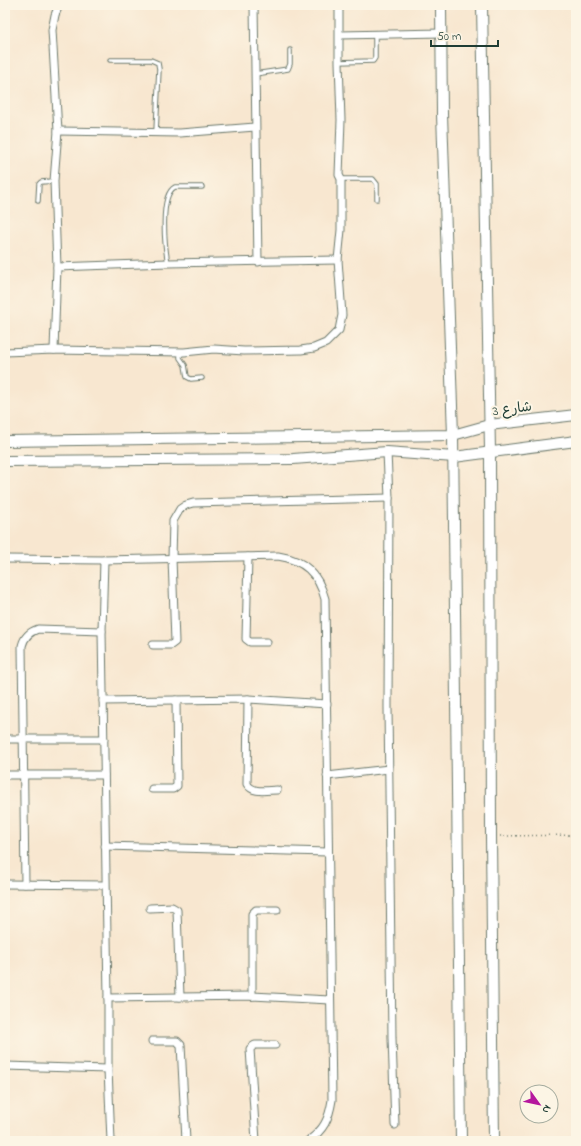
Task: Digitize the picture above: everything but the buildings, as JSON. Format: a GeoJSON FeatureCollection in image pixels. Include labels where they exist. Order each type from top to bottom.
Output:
{"type":"FeatureCollection","features":[{"type":"Feature","properties":{"kind":"street"},"geometry":{"type":"LineString","coordinates":[[54,350],[57,267],[54,181],[58,131],[52,30],[59,5]]}},
{"type":"Feature","properties":{"kind":"street"},"geometry":{"type":"LineString","coordinates":[[254,5],[258,262]]}},
{"type":"Feature","properties":{"kind":"street"},"geometry":{"type":"LineString","coordinates":[[5,352],[54,350],[184,352],[214,349],[244,351],[301,350],[314,348],[326,343],[339,330],[342,315],[338,260],[341,230],[341,179],[339,170],[341,120],[339,5]]}},
{"type":"Feature","properties":{"kind":"street"},"geometry":{"type":"LineString","coordinates":[[441,5],[443,122],[454,457],[461,1141]]}},
{"type":"Feature","properties":{"kind":"street"},"geometry":{"type":"LineString","coordinates":[[482,5],[490,451],[491,836],[494,1141]]}},
{"type":"Feature","properties":{"kind":"street"},"geometry":{"type":"LineString","coordinates":[[340,34],[442,33]]}},
{"type":"Feature","properties":{"kind":"street"},"geometry":{"type":"LineString","coordinates":[[58,131],[186,132],[256,127]]}},
{"type":"Feature","properties":{"kind":"street"},"geometry":{"type":"LineString","coordinates":[[57,267],[168,263],[338,260]]}},
{"type":"Feature","properties":{"kind":"street","name":"شارع 3"},"geometry":{"type":"LineString","coordinates":[[5,441],[453,434],[489,425],[576,415]]}},
{"type":"Feature","properties":{"kind":"street"},"geometry":{"type":"LineString","coordinates":[[5,461],[293,459],[387,452],[454,457],[490,451],[576,441]]}},
{"type":"Feature","properties":{"kind":"street"},"geometry":{"type":"LineString","coordinates":[[387,452],[389,498],[388,769],[392,1038],[395,1125]]}},
{"type":"Feature","properties":{"kind":"street"},"geometry":{"type":"LineString","coordinates":[[153,645],[171,645],[174,642],[172,558],[173,521],[180,509],[186,505],[192,503],[389,498]]}},
{"type":"Feature","properties":{"kind":"street"},"geometry":{"type":"LineString","coordinates":[[5,559],[104,560],[278,556],[297,561],[305,566],[318,581],[325,599],[332,1100],[330,1113],[325,1125],[308,1141]]}},
{"type":"Feature","properties":{"kind":"street"},"geometry":{"type":"LineString","coordinates":[[248,557],[246,639],[250,642],[267,642]]}},
{"type":"Feature","properties":{"kind":"street"},"geometry":{"type":"LineString","coordinates":[[104,560],[102,631],[105,885],[108,1069],[111,1141]]}},
{"type":"Feature","properties":{"kind":"street"},"geometry":{"type":"LineString","coordinates":[[25,884],[23,640],[32,631],[45,629],[102,631]]}},
{"type":"Feature","properties":{"kind":"street"},"geometry":{"type":"LineString","coordinates":[[103,701],[248,699],[327,704]]}},
{"type":"Feature","properties":{"kind":"street"},"geometry":{"type":"LineString","coordinates":[[248,699],[247,784],[254,790],[277,790]]}},
{"type":"Feature","properties":{"kind":"street"},"geometry":{"type":"LineString","coordinates":[[152,789],[173,789],[177,786],[176,700]]}},
{"type":"Feature","properties":{"kind":"street"},"geometry":{"type":"LineString","coordinates":[[5,739],[104,739]]}},
{"type":"Feature","properties":{"kind":"street"},"geometry":{"type":"LineString","coordinates":[[327,776],[388,769]]}},
{"type":"Feature","properties":{"kind":"street"},"geometry":{"type":"LineString","coordinates":[[5,775],[104,775]]}},
{"type":"Feature","properties":{"kind":"street"},"geometry":{"type":"LineString","coordinates":[[105,846],[328,852]]}},
{"type":"Feature","properties":{"kind":"street"},"geometry":{"type":"LineString","coordinates":[[5,884],[105,885]]}},
{"type":"Feature","properties":{"kind":"street"},"geometry":{"type":"LineString","coordinates":[[150,908],[172,907],[177,910],[180,997]]}},
{"type":"Feature","properties":{"kind":"street"},"geometry":{"type":"LineString","coordinates":[[252,996],[252,914],[256,910],[277,910]]}},
{"type":"Feature","properties":{"kind":"street"},"geometry":{"type":"LineString","coordinates":[[108,998],[252,996],[330,1000]]}},
{"type":"Feature","properties":{"kind":"street"},"geometry":{"type":"LineString","coordinates":[[152,1041],[175,1040],[181,1045],[186,1141]]}},
{"type":"Feature","properties":{"kind":"street"},"geometry":{"type":"LineString","coordinates":[[256,1141],[250,1049],[255,1045],[275,1044]]}},
{"type":"Feature","properties":{"kind":"street"},"geometry":{"type":"LineString","coordinates":[[5,1066],[108,1069]]}},
{"type":"Feature","properties":{"kind":"lane"},"geometry":{"type":"LineString","coordinates":[[339,62],[373,61],[375,58],[376,34]]}},
{"type":"Feature","properties":{"kind":"lane"},"geometry":{"type":"LineString","coordinates":[[255,74],[288,68],[290,64],[290,50]]}},
{"type":"Feature","properties":{"kind":"lane"},"geometry":{"type":"LineString","coordinates":[[110,60],[151,60],[158,63],[156,132]]}},
{"type":"Feature","properties":{"kind":"lane"},"geometry":{"type":"LineString","coordinates":[[341,179],[373,179],[377,184],[377,199]]}},
{"type":"Feature","properties":{"kind":"lane"},"geometry":{"type":"LineString","coordinates":[[38,201],[38,186],[40,183],[54,181]]}},
{"type":"Feature","properties":{"kind":"lane"},"geometry":{"type":"LineString","coordinates":[[168,263],[165,247],[164,212],[170,191],[175,187],[202,187]]}},
{"type":"Feature","properties":{"kind":"lane"},"geometry":{"type":"LineString","coordinates":[[184,352],[180,355],[180,358],[185,365],[187,377],[202,378]]}},
{"type":"Feature","properties":{"kind":"path"},"geometry":{"type":"LineString","coordinates":[[491,836],[576,835]]}}]}
